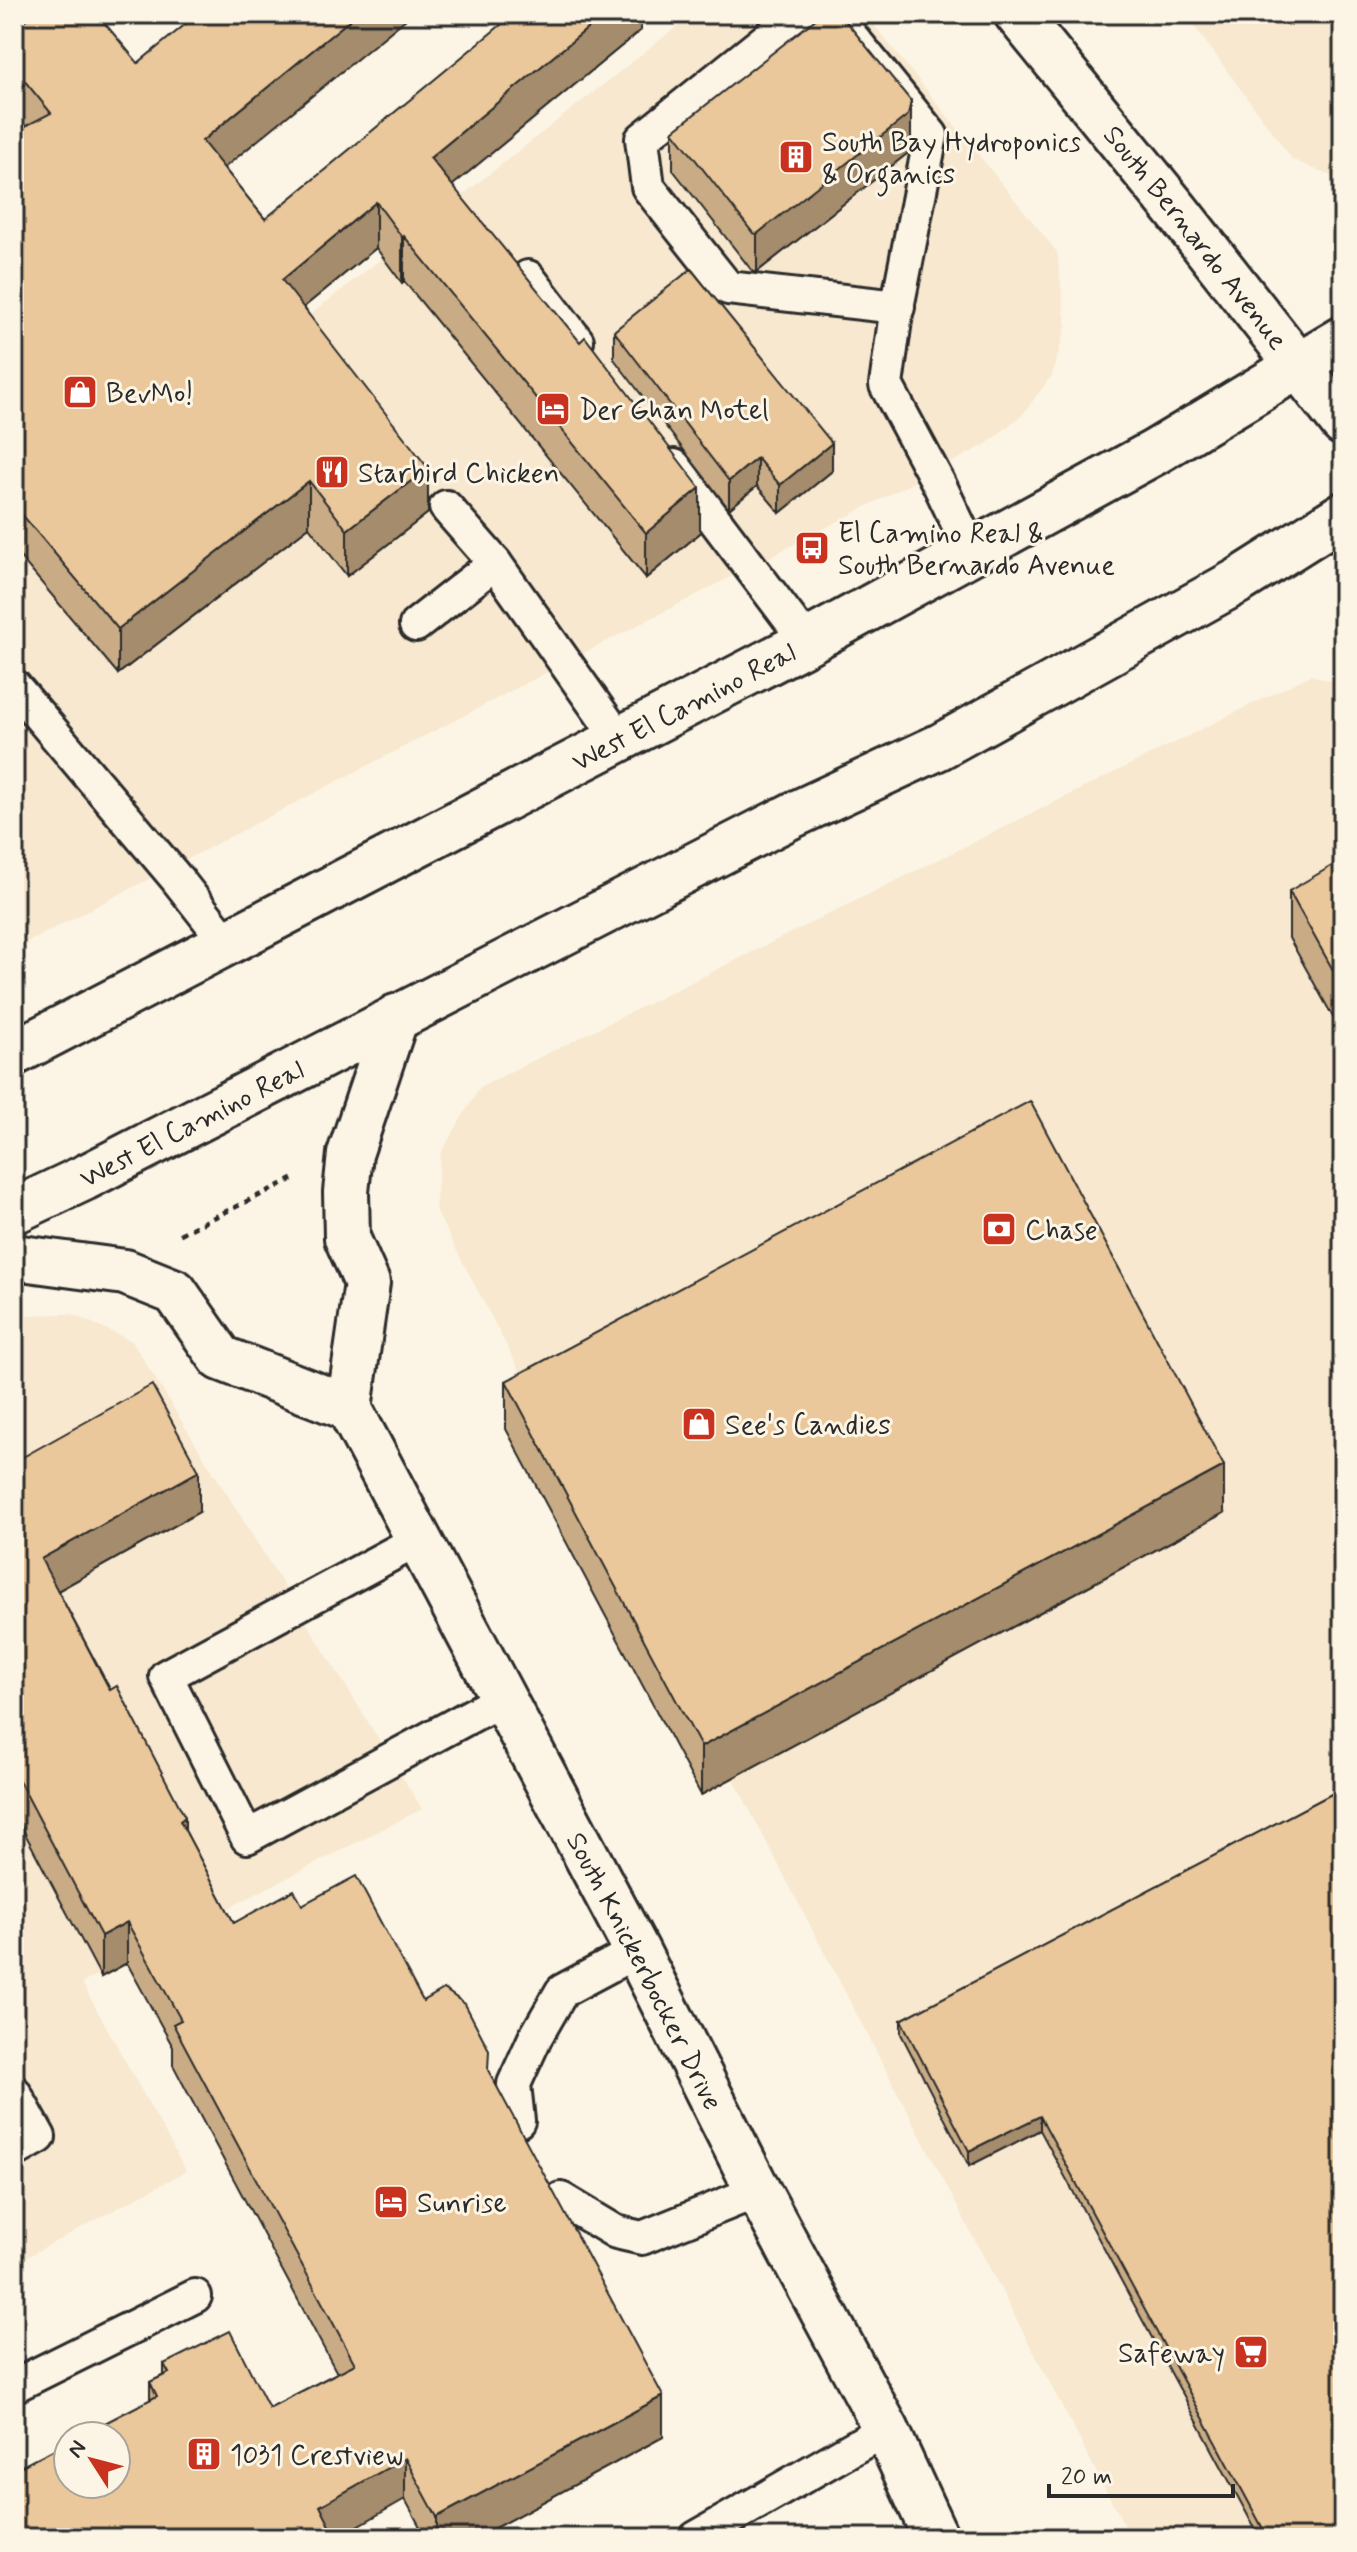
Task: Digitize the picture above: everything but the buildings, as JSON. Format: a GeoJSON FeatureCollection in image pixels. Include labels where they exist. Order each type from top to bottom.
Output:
{"type":"FeatureCollection","features":[{"type":"Feature","properties":{"kind":"main road","name":"South Bernardo Avenue"},"geometry":{"type":"LineString","coordinates":[[1017,14],[1343,423]]}},
{"type":"Feature","properties":{"kind":"main road","name":"West El Camino Real"},"geometry":{"type":"LineString","coordinates":[[14,1053],[807,642],[1155,452],[1343,339]]}},
{"type":"Feature","properties":{"kind":"main road","name":"West El Camino Real"},"geometry":{"type":"LineString","coordinates":[[14,1211],[793,815],[939,747],[1240,580],[1343,515]]}},
{"type":"Feature","properties":{"kind":"main road"},"geometry":{"type":"LineString","coordinates":[[14,1257],[125,1272],[175,1292],[221,1358],[349,1408],[367,1283],[347,1238],[346,1192],[350,1154],[396,1017]]}},
{"type":"Feature","properties":{"kind":"main road","name":"South Knickerbocker Drive"},"geometry":{"type":"LineString","coordinates":[[349,1408],[637,1951],[758,2191],[886,2429],[936,2538]]}},
{"type":"Feature","properties":{"kind":"lane"},"geometry":{"type":"LineString","coordinates":[[798,14],[642,139],[648,187],[728,288],[898,307]]}},
{"type":"Feature","properties":{"kind":"lane"},"geometry":{"type":"LineString","coordinates":[[833,14],[931,135],[886,385],[972,553]]}},
{"type":"Feature","properties":{"kind":"lane"},"geometry":{"type":"LineString","coordinates":[[528,277],[595,364]]}},
{"type":"Feature","properties":{"kind":"lane"},"geometry":{"type":"LineString","coordinates":[[653,439],[807,642]]}},
{"type":"Feature","properties":{"kind":"lane"},"geometry":{"type":"LineString","coordinates":[[446,507],[495,563],[619,739]]}},
{"type":"Feature","properties":{"kind":"lane"},"geometry":{"type":"LineString","coordinates":[[416,625],[495,563]]}},
{"type":"Feature","properties":{"kind":"lane"},"geometry":{"type":"LineString","coordinates":[[14,686],[228,944]]}},
{"type":"Feature","properties":{"kind":"lane"},"geometry":{"type":"LineString","coordinates":[[420,1539],[166,1676],[247,1837],[504,1698]]}},
{"type":"Feature","properties":{"kind":"lane"},"geometry":{"type":"LineString","coordinates":[[518,2121],[514,2084],[535,2038],[562,1991],[637,1951]]}},
{"type":"Feature","properties":{"kind":"lane"},"geometry":{"type":"LineString","coordinates":[[14,2092],[39,2137],[14,2151]]}},
{"type":"Feature","properties":{"kind":"lane"},"geometry":{"type":"LineString","coordinates":[[561,2199],[616,2232],[642,2238],[758,2191]]}},
{"type":"Feature","properties":{"kind":"lane"},"geometry":{"type":"LineString","coordinates":[[14,2386],[195,2296]]}},
{"type":"Feature","properties":{"kind":"lane"},"geometry":{"type":"LineString","coordinates":[[714,2533],[886,2429]]}},
{"type":"Feature","properties":{"kind":"path"},"geometry":{"type":"LineString","coordinates":[[171,1239],[296,1178]]}},
{"type":"Feature","properties":{"kind":"shaded area"},"geometry":{"type":"Polygon","coordinates":[[[693,14],[865,14],[1057,252],[1066,327],[1052,375],[1023,414],[985,445],[14,949],[14,159],[217,388],[693,14]]]}},
{"type":"Feature","properties":{"kind":"shaded area"},"geometry":{"type":"Polygon","coordinates":[[[1185,14],[1343,14],[1343,181],[1293,160],[1185,14]]]}},
{"type":"Feature","properties":{"kind":"shaded area"},"geometry":{"type":"Polygon","coordinates":[[[1311,675],[1343,685],[1343,2538],[1131,2538],[435,1209],[441,1153],[480,1087],[1311,675]]]}},
{"type":"Feature","properties":{"kind":"shaded area"},"geometry":{"type":"Polygon","coordinates":[[[72,1314],[132,1341],[422,1809],[82,1983],[186,2171],[14,2264],[14,1318],[20,1315],[72,1314]]]}},
{"type":"Feature","properties":{"kind":"place","name":"South Bay Hydroponics & Organics"},"geometry":{"type":"Point","coordinates":[796,157]}},
{"type":"Feature","properties":{"kind":"place","name":"BevMo!"},"geometry":{"type":"Point","coordinates":[80,392]}},
{"type":"Feature","properties":{"kind":"place","name":"Der Ghan Motel"},"geometry":{"type":"Point","coordinates":[553,409]}},
{"type":"Feature","properties":{"kind":"place","name":"Starbird Chicken"},"geometry":{"type":"Point","coordinates":[332,472]}},
{"type":"Feature","properties":{"kind":"place","name":"El Camino Real & South Bernardo Avenue"},"geometry":{"type":"Point","coordinates":[812,548]}},
{"type":"Feature","properties":{"kind":"place","name":"Chase"},"geometry":{"type":"Point","coordinates":[999,1229]}},
{"type":"Feature","properties":{"kind":"place","name":"See's Candies"},"geometry":{"type":"Point","coordinates":[699,1424]}},
{"type":"Feature","properties":{"kind":"place","name":"Sunrise"},"geometry":{"type":"Point","coordinates":[391,2202]}},
{"type":"Feature","properties":{"kind":"place","name":"Safeway"},"geometry":{"type":"Point","coordinates":[1251,2352]}},
{"type":"Feature","properties":{"kind":"place","name":"1031 Crestview"},"geometry":{"type":"Point","coordinates":[204,2454]}}]}
